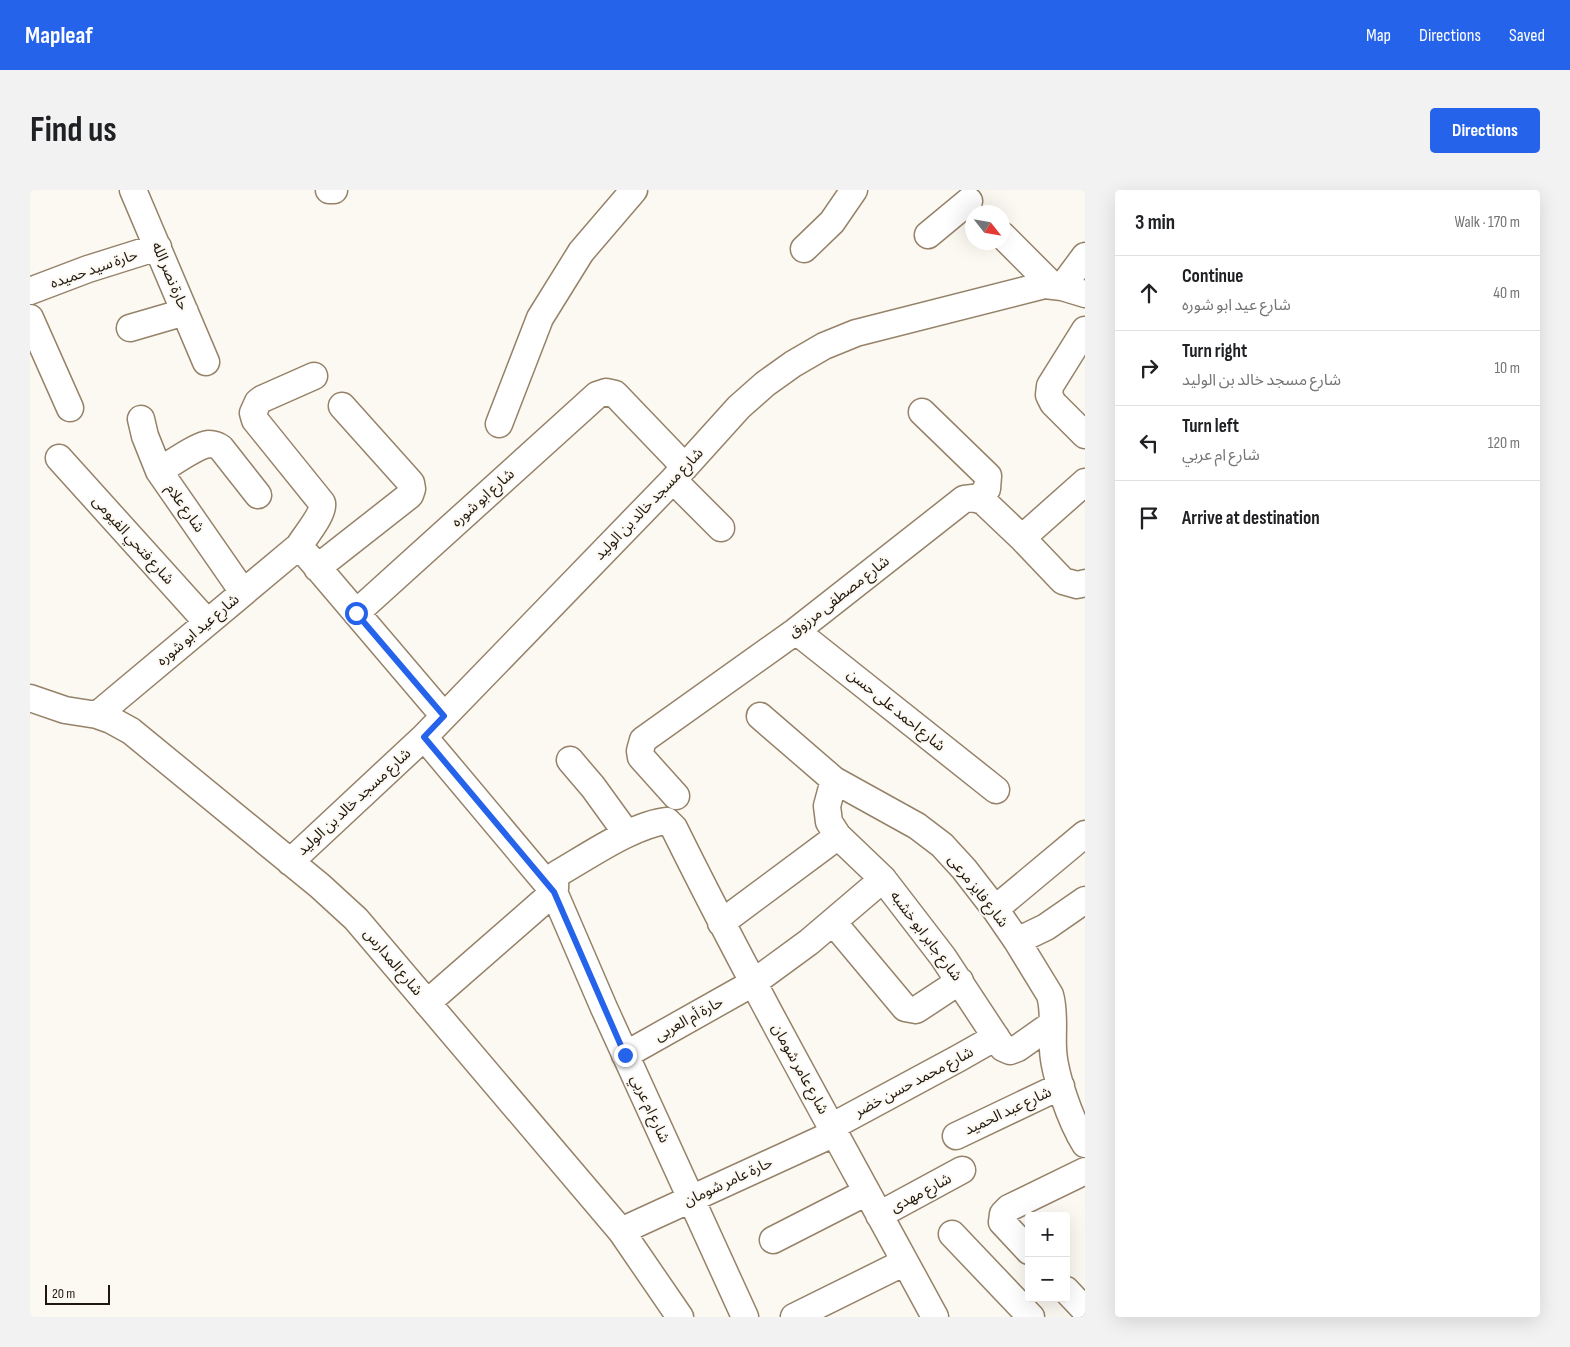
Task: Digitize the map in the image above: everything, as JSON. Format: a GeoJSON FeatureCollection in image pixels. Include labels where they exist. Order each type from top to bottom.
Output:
{"type":"FeatureCollection","features":[{"type":"Feature","properties":{"kind":"street","name":"حارة نصر الله"},"geometry":{"type":"LineString","coordinates":[[133,190],[206,362]]}},
{"type":"Feature","properties":{"kind":"street"},"geometry":{"type":"LineString","coordinates":[[329,190],[334,190]]}},
{"type":"Feature","properties":{"kind":"street"},"geometry":{"type":"LineString","coordinates":[[499,424],[540,318],[582,252],[634,190]]}},
{"type":"Feature","properties":{"kind":"street"},"geometry":{"type":"LineString","coordinates":[[804,249],[832,222],[854,190]]}},
{"type":"Feature","properties":{"kind":"street"},"geometry":{"type":"LineString","coordinates":[[928,235],[969,201]]}},
{"type":"Feature","properties":{"kind":"street"},"geometry":{"type":"LineString","coordinates":[[1010,242],[1066,289],[1085,256]]}},
{"type":"Feature","properties":{"kind":"street","name":"حارة سيد حميده"},"geometry":{"type":"LineString","coordinates":[[30,291],[88,269],[158,247]]}},
{"type":"Feature","properties":{"kind":"street","name":"شارع مسجد خالد بن الوليد"},"geometry":{"type":"LineString","coordinates":[[290,862],[424,737],[679,473],[739,408],[765,384],[793,364],[824,346],[856,333],[1044,285],[1066,289]]}},
{"type":"Feature","properties":{"kind":"street"},"geometry":{"type":"LineString","coordinates":[[130,328],[185,312]]}},
{"type":"Feature","properties":{"kind":"street"},"geometry":{"type":"LineString","coordinates":[[30,318],[70,408]]}},
{"type":"Feature","properties":{"kind":"street"},"geometry":{"type":"LineString","coordinates":[[1085,330],[1050,386],[1050,395],[1053,403],[1085,436]]}},
{"type":"Feature","properties":{"kind":"street","name":"شارع عيد ابو شوره"},"geometry":{"type":"LineString","coordinates":[[97,715],[299,546],[321,512],[322,503],[255,420],[253,413],[258,402],[262,399],[314,376]]}},
{"type":"Feature","properties":{"kind":"street","name":"شارع ابو شوره"},"geometry":{"type":"LineString","coordinates":[[356,613],[597,395],[606,392],[615,394],[679,473]]}},
{"type":"Feature","properties":{"kind":"street"},"geometry":{"type":"LineString","coordinates":[[317,568],[410,495],[412,489],[411,483],[342,406]]}},
{"type":"Feature","properties":{"kind":"street"},"geometry":{"type":"LineString","coordinates":[[922,412],[988,476],[986,489],[978,499],[983,501],[1022,538],[1063,581],[1077,585],[1085,583]]}},
{"type":"Feature","properties":{"kind":"street","name":"شارع علام"},"geometry":{"type":"LineString","coordinates":[[140,419],[148,445],[159,470],[243,592]]}},
{"type":"Feature","properties":{"kind":"street"},"geometry":{"type":"LineString","coordinates":[[159,470],[207,444],[214,444],[221,448],[258,495]]}},
{"type":"Feature","properties":{"kind":"street","name":"شارع فتحي الفيومى"},"geometry":{"type":"LineString","coordinates":[[58,458],[207,622]]}},
{"type":"Feature","properties":{"kind":"street"},"geometry":{"type":"LineString","coordinates":[[679,473],[720,528]]}},
{"type":"Feature","properties":{"kind":"street"},"geometry":{"type":"LineString","coordinates":[[1022,538],[1085,482]]}},
{"type":"Feature","properties":{"kind":"street","name":"شارع مصطفى مرزوق"},"geometry":{"type":"LineString","coordinates":[[676,796],[641,757],[640,751],[643,740],[796,631],[964,499],[978,499]]}},
{"type":"Feature","properties":{"kind":"street"},"geometry":{"type":"LineString","coordinates":[[299,546],[444,716]]}},
{"type":"Feature","properties":{"kind":"street","name":"شارع احمد على حسن"},"geometry":{"type":"LineString","coordinates":[[796,631],[996,790]]}},
{"type":"Feature","properties":{"kind":"street","name":"شارع المدارس"},"geometry":{"type":"LineString","coordinates":[[30,698],[66,710],[97,715],[131,731],[320,886],[356,919],[621,1231],[680,1317]]}},
{"type":"Feature","properties":{"kind":"street","name":"شارع فايز مرعى"},"geometry":{"type":"LineString","coordinates":[[760,716],[834,780],[917,826],[942,845],[964,869],[1017,941],[1050,995],[1053,1005],[1053,1052],[1061,1086],[1081,1127]]}},
{"type":"Feature","properties":{"kind":"street","name":"شارع ام عربي"},"geometry":{"type":"LineString","coordinates":[[424,737],[554,892],[625,1055],[745,1317]]}},
{"type":"Feature","properties":{"kind":"street"},"geometry":{"type":"LineString","coordinates":[[427,1002],[554,892],[557,874],[627,834],[570,760]]}},
{"type":"Feature","properties":{"kind":"street","name":"شارع جابر ابو خشبه"},"geometry":{"type":"LineString","coordinates":[[834,780],[826,806],[829,822],[838,836],[883,879],[960,981],[1003,1048],[1010,1050],[1018,1048],[1052,1024]]}},
{"type":"Feature","properties":{"kind":"street","name":"شارع عامر شومان"},"geometry":{"type":"LineString","coordinates":[[627,834],[658,822],[667,821],[674,828],[753,983],[935,1317]]}},
{"type":"Feature","properties":{"kind":"street"},"geometry":{"type":"LineString","coordinates":[[995,909],[1085,834]]}},
{"type":"Feature","properties":{"kind":"street"},"geometry":{"type":"LineString","coordinates":[[721,923],[838,836]]}},
{"type":"Feature","properties":{"kind":"street","name":"حارة أم العربى"},"geometry":{"type":"LineString","coordinates":[[625,1055],[753,983],[809,942],[883,879]]}},
{"type":"Feature","properties":{"kind":"street"},"geometry":{"type":"LineString","coordinates":[[1017,941],[1083,906]]}},
{"type":"Feature","properties":{"kind":"street"},"geometry":{"type":"LineString","coordinates":[[833,922],[905,1008],[916,1010],[960,981]]}},
{"type":"Feature","properties":{"kind":"street","name":"شارع محمد حسن خضر"},"geometry":{"type":"LineString","coordinates":[[833,1130],[996,1037]]}},
{"type":"Feature","properties":{"kind":"street","name":"شارع عبد الحميد"},"geometry":{"type":"LineString","coordinates":[[956,1136],[1061,1086]]}},
{"type":"Feature","properties":{"kind":"street","name":"حارة عامر شومان"},"geometry":{"type":"LineString","coordinates":[[621,1231],[692,1199],[833,1130]]}},
{"type":"Feature","properties":{"kind":"street","name":"شارع مهدى"},"geometry":{"type":"LineString","coordinates":[[879,1215],[962,1170]]}},
{"type":"Feature","properties":{"kind":"street"},"geometry":{"type":"LineString","coordinates":[[1025,1246],[1002,1222],[1003,1214],[1009,1208],[1085,1171]]}},
{"type":"Feature","properties":{"kind":"street"},"geometry":{"type":"LineString","coordinates":[[773,1240],[867,1192]]}},
{"type":"Feature","properties":{"kind":"street"},"geometry":{"type":"LineString","coordinates":[[952,1234],[1031,1317]]}},
{"type":"Feature","properties":{"kind":"street"},"geometry":{"type":"LineString","coordinates":[[794,1317],[905,1262]]}},
{"type":"Feature","properties":{"kind":"street"},"geometry":{"type":"LineString","coordinates":[[1070,1294],[1085,1310]]}},
{"type":"Feature","properties":{"kind":"route"},"geometry":{"type":"LineString","coordinates":[[356,613],[444,716],[424,737],[554,892],[625,1055]]}}]}
